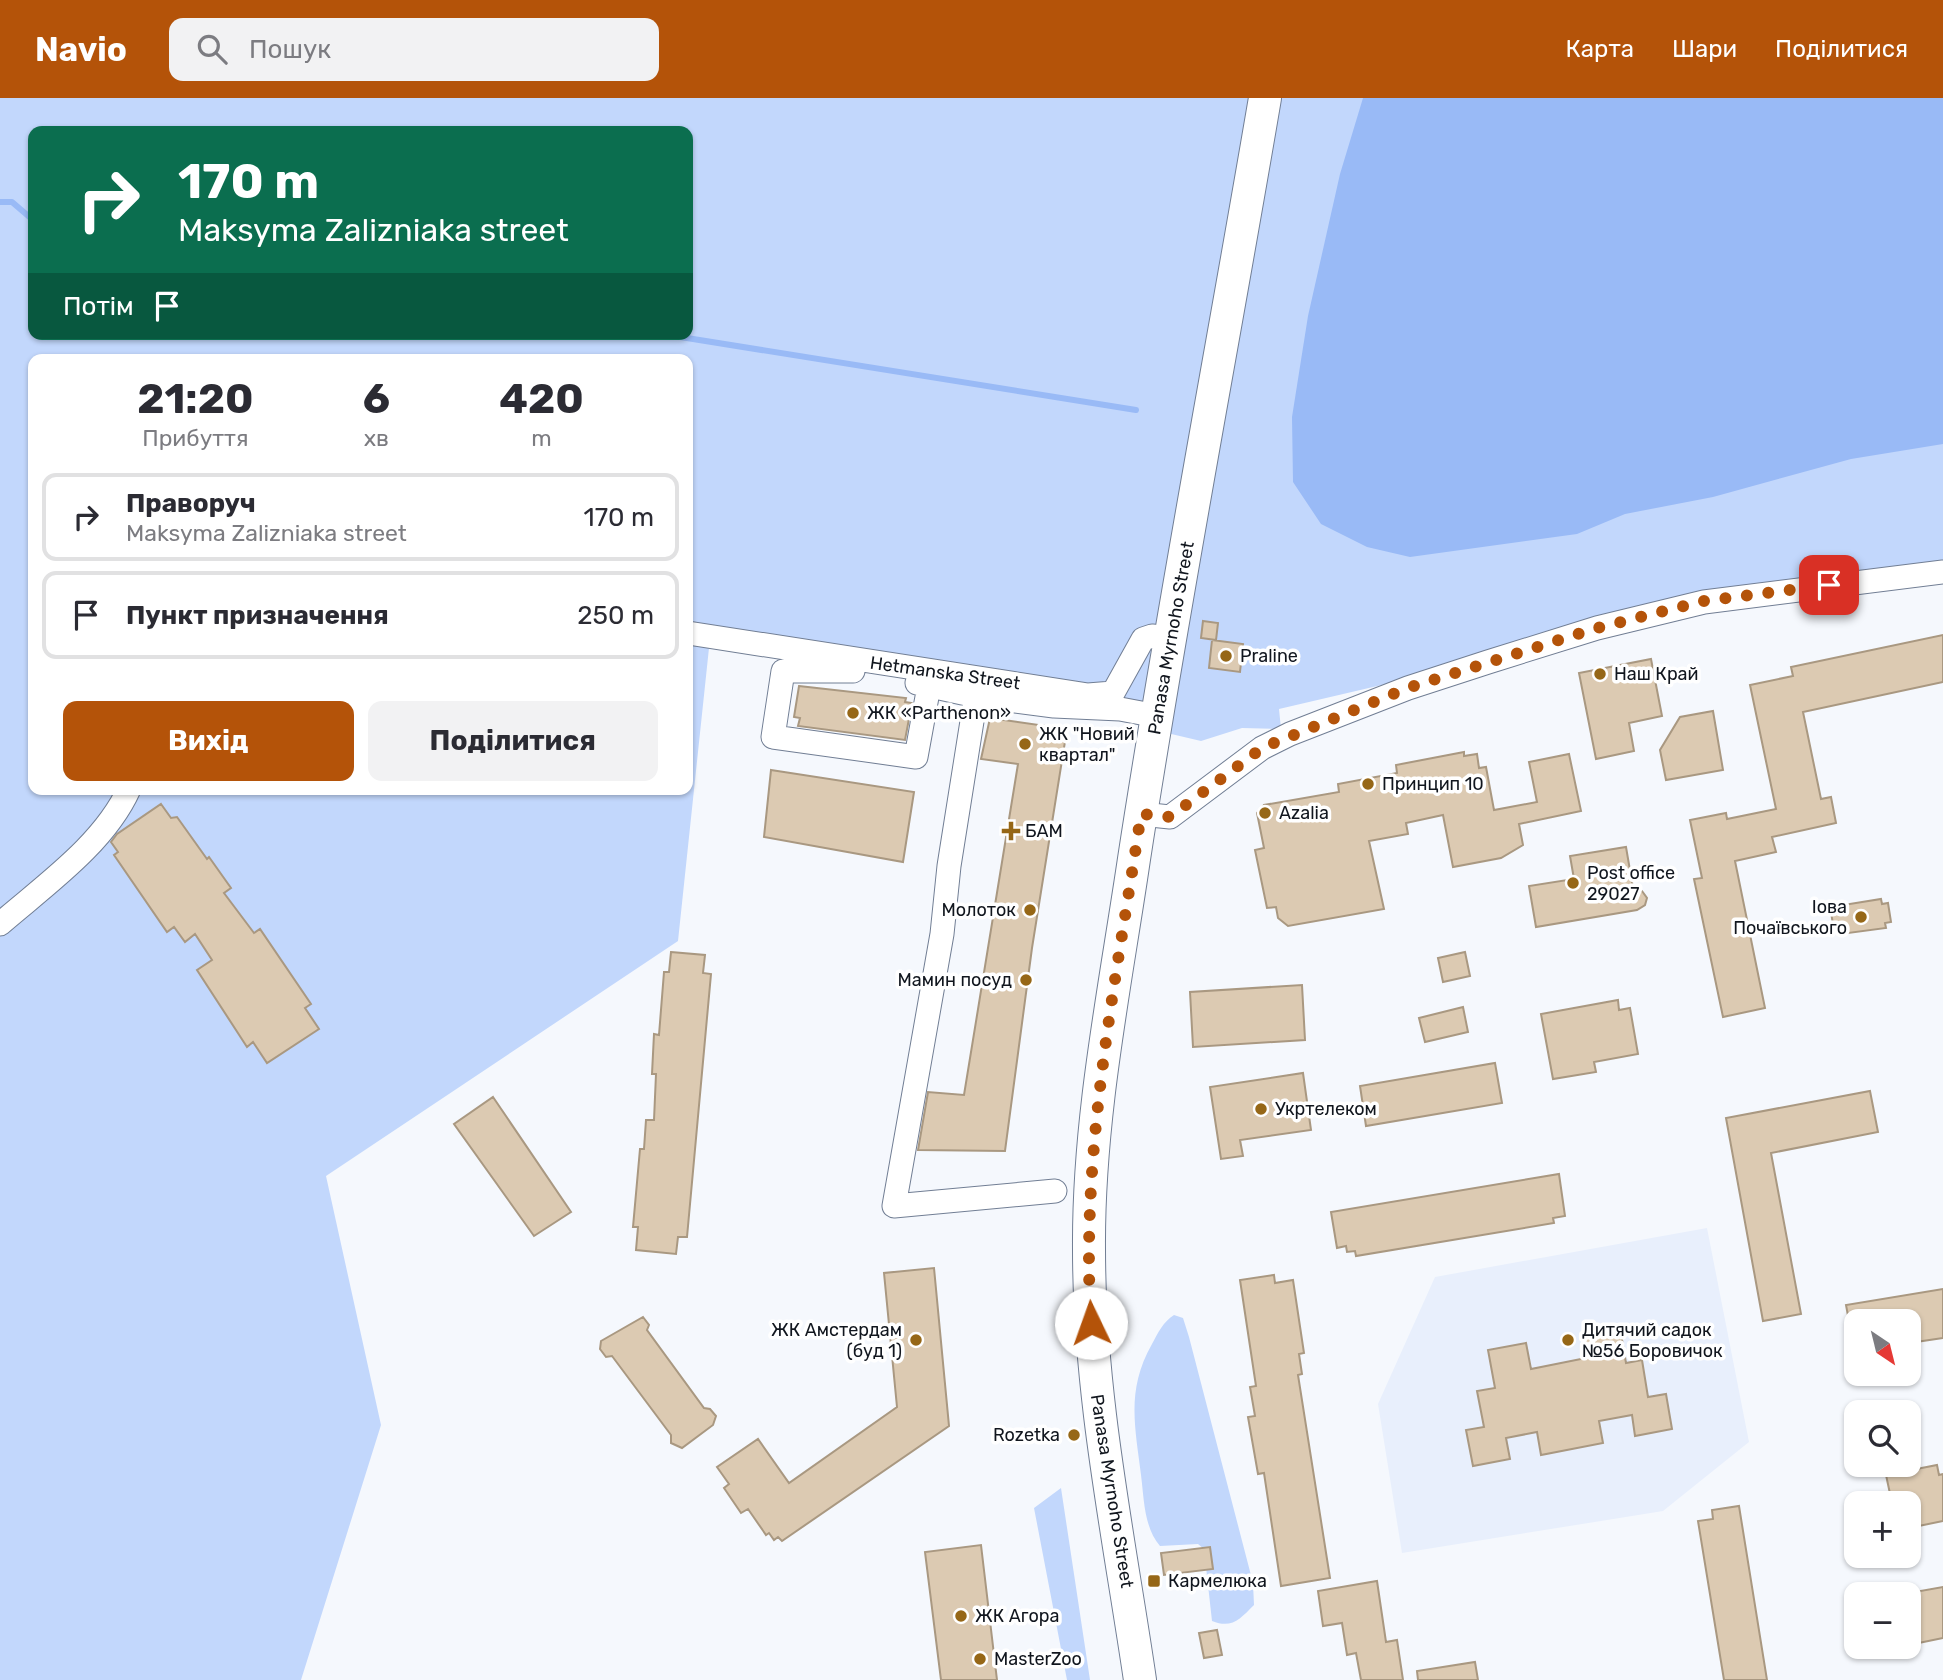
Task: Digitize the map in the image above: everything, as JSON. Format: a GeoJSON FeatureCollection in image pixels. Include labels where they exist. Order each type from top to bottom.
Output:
{"type":"FeatureCollection","features":[{"type":"Feature","properties":{"kind":"main road","name":"Panasa Myrnoho Street"},"geometry":{"type":"LineString","coordinates":[[1140,1680],[1097,1399],[1089,1247],[1099,1094],[1157,716],[1265,98]]}},
{"type":"Feature","properties":{"kind":"street"},"geometry":{"type":"LineString","coordinates":[[1141,814],[1170,817],[1262,748],[1290,734],[1408,688],[1597,628],[1704,601],[1943,572]]}},
{"type":"Feature","properties":{"kind":"street","name":"Hetmanska Street"},"geometry":{"type":"LineString","coordinates":[[693,634],[1088,695],[1113,693],[1143,639],[1152,635],[1172,638]]}},
{"type":"Feature","properties":{"kind":"street"},"geometry":{"type":"LineString","coordinates":[[929,686],[916,757],[773,737],[783,671],[864,671],[976,696],[1054,706],[1120,709],[1157,716]]}},
{"type":"Feature","properties":{"kind":"street"},"geometry":{"type":"LineString","coordinates":[[976,696],[949,866],[942,934],[894,1206],[1055,1191]]}},
{"type":"Feature","properties":{"kind":"street"},"geometry":{"type":"LineString","coordinates":[[0,924],[76,856],[120,810],[126,795]]}},
{"type":"Feature","properties":{"kind":"shaded area"},"geometry":{"type":"Polygon","coordinates":[[[0,98],[1256,98],[1150,705],[711,629],[678,941],[326,1176],[381,1425],[301,1680],[0,1680],[0,98]]]}},
{"type":"Feature","properties":{"kind":"shaded area"},"geometry":{"type":"Polygon","coordinates":[[[1275,98],[1943,98],[1943,563],[1878,569],[1279,709],[1281,729],[1242,728],[1201,741],[1167,733],[1275,98]]]}},
{"type":"Feature","properties":{"kind":"shaded area"},"geometry":{"type":"Polygon","coordinates":[[[1363,98],[1943,98],[1943,444],[1851,459],[1713,497],[1625,514],[1577,534],[1410,557],[1367,547],[1321,524],[1293,482],[1292,417],[1308,316],[1340,174],[1363,98]]]}},
{"type":"Feature","properties":{"kind":"shaded area","name":"Дитячий садок №56 Боровичок"},"geometry":{"type":"Polygon","coordinates":[[[1707,1228],[1749,1442],[1663,1511],[1402,1553],[1378,1404],[1435,1277],[1707,1228]]]}},
{"type":"Feature","properties":{"kind":"shaded area"},"geometry":{"type":"Polygon","coordinates":[[[1174,1315],[1183,1318],[1189,1337],[1253,1583],[1254,1605],[1240,1618],[1225,1624],[1212,1621],[1204,1549],[1198,1544],[1160,1546],[1151,1531],[1146,1512],[1134,1408],[1138,1377],[1152,1344],[1164,1324],[1174,1315]]]}},
{"type":"Feature","properties":{"kind":"shaded area"},"geometry":{"type":"Polygon","coordinates":[[[1061,1488],[1090,1680],[1067,1680],[1034,1508],[1061,1488]]]}},
{"type":"Feature","properties":{"kind":"building"},"geometry":{"type":"Polygon","coordinates":[[[1203,621],[1218,623],[1216,640],[1201,638],[1203,621]]]}},
{"type":"Feature","properties":{"kind":"building"},"geometry":{"type":"Polygon","coordinates":[[[1943,635],[1943,682],[1803,712],[1821,799],[1831,797],[1836,823],[1772,837],[1776,852],[1735,861],[1765,1008],[1723,1017],[1694,879],[1702,878],[1690,820],[1726,813],[1727,819],[1776,809],[1750,685],[1793,676],[1791,667],[1943,635]]]}},
{"type":"Feature","properties":{"kind":"building","name":"Praline"},"geometry":{"type":"Polygon","coordinates":[[[1212,640],[1243,644],[1240,672],[1209,668],[1212,640]]]}},
{"type":"Feature","properties":{"kind":"building"},"geometry":{"type":"Polygon","coordinates":[[[1651,659],[1662,716],[1629,723],[1634,751],[1596,759],[1579,673],[1651,659]]]}},
{"type":"Feature","properties":{"kind":"building","name":"ЖК «Parthenon»"},"geometry":{"type":"Polygon","coordinates":[[[799,686],[906,698],[905,702],[912,703],[905,740],[798,726],[800,718],[794,717],[799,686]]]}},
{"type":"Feature","properties":{"kind":"building"},"geometry":{"type":"Polygon","coordinates":[[[1713,711],[1723,770],[1666,780],[1660,750],[1680,717],[1713,711]]]}},
{"type":"Feature","properties":{"kind":"building"},"geometry":{"type":"Polygon","coordinates":[[[990,718],[1067,729],[1032,948],[1005,1151],[918,1150],[928,1092],[964,1095],[1018,764],[981,759],[990,718]]]}},
{"type":"Feature","properties":{"kind":"building"},"geometry":{"type":"Polygon","coordinates":[[[1464,752],[1464,756],[1477,754],[1479,768],[1486,767],[1494,810],[1537,802],[1529,762],[1569,754],[1581,811],[1519,824],[1523,845],[1501,858],[1453,867],[1443,815],[1406,823],[1408,834],[1369,841],[1384,909],[1288,926],[1278,918],[1276,907],[1267,908],[1255,850],[1264,848],[1257,813],[1264,805],[1339,792],[1338,784],[1397,773],[1396,765],[1464,752]]]}},
{"type":"Feature","properties":{"kind":"building"},"geometry":{"type":"Polygon","coordinates":[[[771,770],[914,792],[903,862],[764,837],[771,770]]]}},
{"type":"Feature","properties":{"kind":"building"},"geometry":{"type":"Polygon","coordinates":[[[161,804],[171,818],[177,817],[207,859],[209,857],[231,888],[224,893],[254,933],[260,929],[311,1004],[305,1008],[319,1029],[267,1063],[253,1042],[247,1047],[197,970],[212,960],[195,934],[185,942],[174,927],[167,932],[114,855],[118,852],[111,842],[117,834],[161,804]]]}},
{"type":"Feature","properties":{"kind":"building"},"geometry":{"type":"Polygon","coordinates":[[[1626,847],[1633,888],[1642,891],[1647,898],[1645,905],[1637,910],[1536,927],[1529,886],[1574,879],[1570,856],[1626,847]]]}},
{"type":"Feature","properties":{"kind":"building","name":"Іова Почаївського"},"geometry":{"type":"Polygon","coordinates":[[[1881,899],[1882,904],[1888,903],[1891,922],[1885,923],[1886,928],[1841,934],[1840,930],[1834,931],[1831,912],[1837,911],[1837,906],[1881,899]]]}},
{"type":"Feature","properties":{"kind":"building"},"geometry":{"type":"Polygon","coordinates":[[[671,952],[705,955],[703,973],[711,974],[687,1237],[678,1237],[676,1254],[636,1250],[638,1227],[633,1227],[640,1149],[644,1149],[646,1120],[654,1120],[654,1034],[659,1035],[664,972],[669,972],[671,952]]]}},
{"type":"Feature","properties":{"kind":"building"},"geometry":{"type":"Polygon","coordinates":[[[1465,952],[1470,976],[1443,982],[1438,958],[1465,952]]]}},
{"type":"Feature","properties":{"kind":"building"},"geometry":{"type":"Polygon","coordinates":[[[1302,985],[1305,1040],[1193,1047],[1190,992],[1302,985]]]}},
{"type":"Feature","properties":{"kind":"building"},"geometry":{"type":"Polygon","coordinates":[[[1618,1000],[1619,1010],[1630,1008],[1638,1054],[1594,1062],[1596,1072],[1553,1079],[1541,1014],[1618,1000]]]}},
{"type":"Feature","properties":{"kind":"building"},"geometry":{"type":"Polygon","coordinates":[[[1463,1007],[1468,1032],[1425,1042],[1419,1018],[1463,1007]]]}},
{"type":"Feature","properties":{"kind":"building"},"geometry":{"type":"Polygon","coordinates":[[[1495,1063],[1502,1103],[1366,1126],[1360,1086],[1495,1063]]]}},
{"type":"Feature","properties":{"kind":"building"},"geometry":{"type":"Polygon","coordinates":[[[1303,1073],[1311,1130],[1240,1140],[1243,1156],[1221,1159],[1210,1087],[1303,1073]]]}},
{"type":"Feature","properties":{"kind":"building"},"geometry":{"type":"Polygon","coordinates":[[[1870,1091],[1878,1132],[1771,1153],[1801,1314],[1763,1321],[1726,1118],[1870,1091]]]}},
{"type":"Feature","properties":{"kind":"building"},"geometry":{"type":"Polygon","coordinates":[[[493,1097],[571,1212],[534,1236],[454,1124],[493,1097]]]}},
{"type":"Feature","properties":{"kind":"building"},"geometry":{"type":"Polygon","coordinates":[[[1559,1174],[1565,1216],[1553,1218],[1554,1223],[1356,1256],[1355,1251],[1347,1252],[1346,1246],[1337,1248],[1331,1212],[1559,1174]]]}},
{"type":"Feature","properties":{"kind":"building"},"geometry":{"type":"Polygon","coordinates":[[[934,1268],[949,1426],[782,1541],[778,1537],[774,1540],[769,1533],[766,1535],[748,1509],[741,1513],[724,1488],[729,1484],[717,1467],[758,1439],[789,1483],[897,1407],[884,1273],[934,1268]]]}},
{"type":"Feature","properties":{"kind":"building"},"geometry":{"type":"Polygon","coordinates":[[[1274,1275],[1275,1283],[1293,1280],[1304,1353],[1299,1354],[1302,1374],[1298,1375],[1330,1578],[1281,1586],[1264,1473],[1258,1474],[1248,1417],[1255,1416],[1250,1387],[1256,1386],[1240,1280],[1274,1275]]]}},
{"type":"Feature","properties":{"kind":"building"},"geometry":{"type":"Polygon","coordinates":[[[1943,1289],[1943,1338],[1922,1341],[1922,1309],[1847,1309],[1846,1305],[1943,1289]]]}},
{"type":"Feature","properties":{"kind":"building"},"geometry":{"type":"Polygon","coordinates":[[[643,1317],[649,1325],[647,1330],[704,1408],[710,1409],[716,1416],[713,1425],[682,1448],[671,1443],[671,1435],[612,1356],[606,1357],[600,1349],[601,1341],[643,1317]]]}},
{"type":"Feature","properties":{"kind":"building"},"geometry":{"type":"Polygon","coordinates":[[[1620,1328],[1626,1363],[1642,1360],[1648,1397],[1666,1394],[1672,1429],[1635,1436],[1632,1415],[1599,1421],[1603,1443],[1541,1455],[1537,1432],[1506,1438],[1510,1459],[1473,1466],[1466,1430],[1484,1427],[1477,1391],[1495,1388],[1488,1350],[1526,1343],[1531,1369],[1586,1358],[1582,1335],[1620,1328]]]}},
{"type":"Feature","properties":{"kind":"building"},"geometry":{"type":"Polygon","coordinates":[[[1937,1465],[1939,1475],[1943,1474],[1943,1521],[1921,1526],[1921,1491],[1889,1491],[1886,1477],[1921,1477],[1921,1468],[1937,1465]]]}},
{"type":"Feature","properties":{"kind":"building"},"geometry":{"type":"Polygon","coordinates":[[[1739,1506],[1767,1680],[1724,1680],[1698,1521],[1713,1519],[1712,1510],[1739,1506]]]}},
{"type":"Feature","properties":{"kind":"building","name":"ЖК Агора"},"geometry":{"type":"Polygon","coordinates":[[[981,1545],[997,1680],[941,1680],[925,1552],[981,1545]]]}},
{"type":"Feature","properties":{"kind":"building"},"geometry":{"type":"Polygon","coordinates":[[[1210,1547],[1213,1569],[1164,1575],[1161,1553],[1210,1547]]]}},
{"type":"Feature","properties":{"kind":"building"},"geometry":{"type":"Polygon","coordinates":[[[1377,1581],[1386,1642],[1397,1640],[1403,1680],[1361,1680],[1356,1653],[1347,1655],[1342,1623],[1323,1626],[1318,1591],[1377,1581]]]}},
{"type":"Feature","properties":{"kind":"building"},"geometry":{"type":"Polygon","coordinates":[[[1943,1587],[1943,1638],[1921,1643],[1921,1591],[1943,1587]]]}},
{"type":"Feature","properties":{"kind":"building"},"geometry":{"type":"Polygon","coordinates":[[[1217,1630],[1222,1655],[1204,1658],[1199,1633],[1217,1630]]]}},
{"type":"Feature","properties":{"kind":"building"},"geometry":{"type":"Polygon","coordinates":[[[1475,1662],[1478,1680],[1418,1680],[1417,1671],[1475,1662]]]}},
{"type":"Feature","properties":{"kind":"waterway"},"geometry":{"type":"LineString","coordinates":[[0,202],[12,202],[28,216]]}},
{"type":"Feature","properties":{"kind":"waterway"},"geometry":{"type":"LineString","coordinates":[[693,339],[1136,410]]}},
{"type":"Feature","properties":{"kind":"place","name":"Praline"},"geometry":{"type":"Point","coordinates":[1226,656]}},
{"type":"Feature","properties":{"kind":"place","name":"Наш Край"},"geometry":{"type":"Point","coordinates":[1600,674]}},
{"type":"Feature","properties":{"kind":"place","name":"ЖК «Parthenon»"},"geometry":{"type":"Point","coordinates":[853,713]}},
{"type":"Feature","properties":{"kind":"place","name":"ЖК \"Новий квартал\""},"geometry":{"type":"Point","coordinates":[1025,744]}},
{"type":"Feature","properties":{"kind":"place","name":"Принцип 10"},"geometry":{"type":"Point","coordinates":[1368,784]}},
{"type":"Feature","properties":{"kind":"place","name":"Azalia"},"geometry":{"type":"Point","coordinates":[1265,813]}},
{"type":"Feature","properties":{"kind":"place","name":"БАМ"},"geometry":{"type":"Point","coordinates":[1011,831]}},
{"type":"Feature","properties":{"kind":"place","name":"Post office 29027"},"geometry":{"type":"Point","coordinates":[1573,883]}},
{"type":"Feature","properties":{"kind":"place","name":"Молоток"},"geometry":{"type":"Point","coordinates":[1030,910]}},
{"type":"Feature","properties":{"kind":"place","name":"Іова Почаївського"},"geometry":{"type":"Point","coordinates":[1861,917]}},
{"type":"Feature","properties":{"kind":"place","name":"Мамин посуд"},"geometry":{"type":"Point","coordinates":[1026,980]}},
{"type":"Feature","properties":{"kind":"place","name":"Укртелеком"},"geometry":{"type":"Point","coordinates":[1261,1109]}},
{"type":"Feature","properties":{"kind":"place","name":"ЖК Амстердам (буд 1)"},"geometry":{"type":"Point","coordinates":[916,1340]}},
{"type":"Feature","properties":{"kind":"place","name":"Дитячий садок №56 Боровичок"},"geometry":{"type":"Point","coordinates":[1568,1340]}},
{"type":"Feature","properties":{"kind":"place","name":"Rozetka"},"geometry":{"type":"Point","coordinates":[1074,1435]}},
{"type":"Feature","properties":{"kind":"place","name":"Кармелюка"},"geometry":{"type":"Point","coordinates":[1154,1581]}},
{"type":"Feature","properties":{"kind":"place","name":"ЖК Агора"},"geometry":{"type":"Point","coordinates":[961,1616]}},
{"type":"Feature","properties":{"kind":"place","name":"MasterZoo"},"geometry":{"type":"Point","coordinates":[980,1659]}},
{"type":"Feature","properties":{"kind":"route"},"geometry":{"type":"LineString","coordinates":[[1091,1323],[1090,1188],[1099,1094],[1141,814],[1170,817],[1262,748],[1290,734],[1408,688],[1597,628],[1704,601],[1829,585]]}}]}
